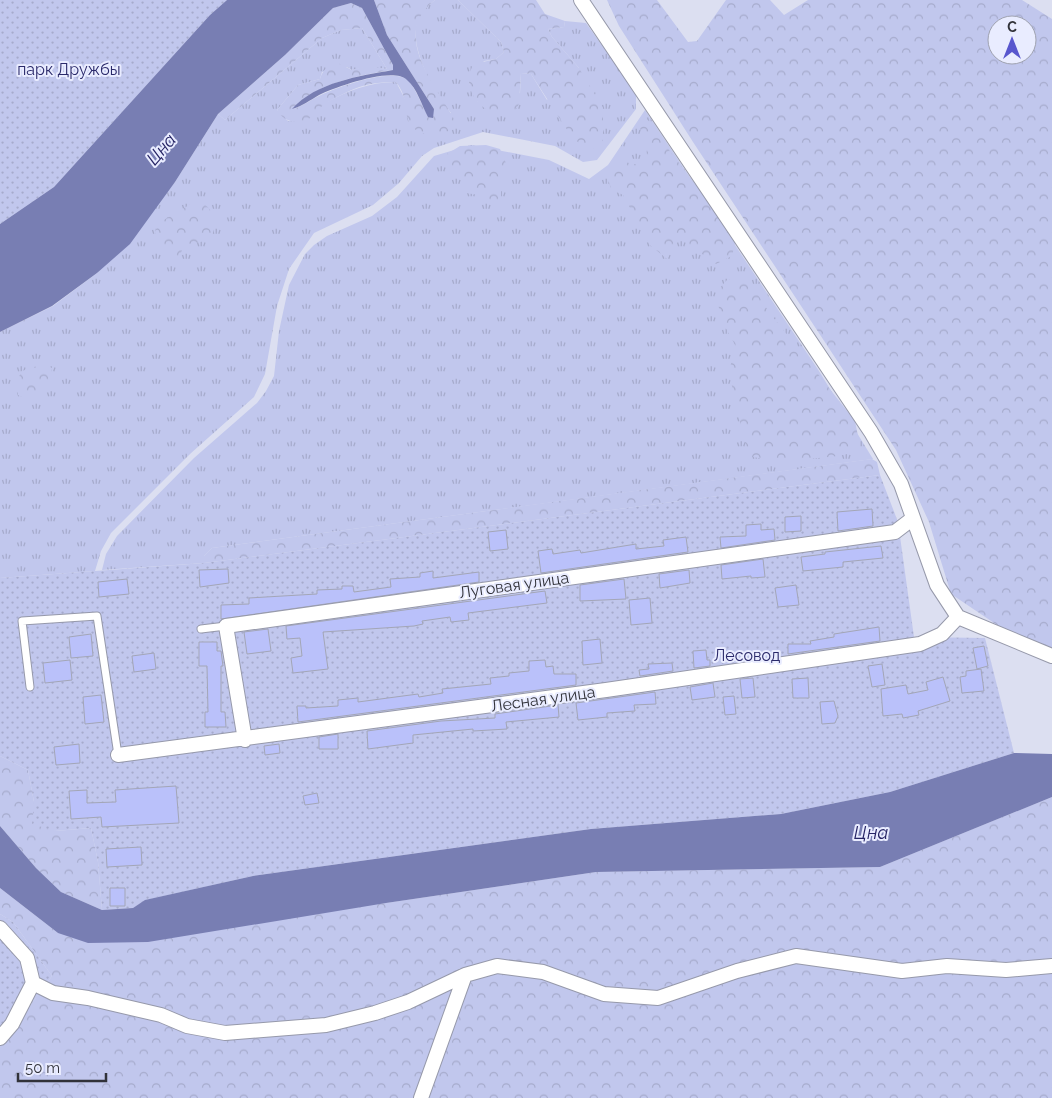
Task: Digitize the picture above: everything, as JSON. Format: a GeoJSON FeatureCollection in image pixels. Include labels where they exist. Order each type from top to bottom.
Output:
{"type":"FeatureCollection","features":[{"type":"Feature","properties":{"kind":"street"},"geometry":{"type":"LineString","coordinates":[[581,0],[871,432],[901,484],[936,586],[958,617],[1052,656]]}},
{"type":"Feature","properties":{"kind":"street","name":"Луговая улица"},"geometry":{"type":"LineString","coordinates":[[226,626],[895,532],[912,520]]}},
{"type":"Feature","properties":{"kind":"street","name":"Лесная улица"},"geometry":{"type":"LineString","coordinates":[[118,755],[245,740],[920,644],[942,634],[958,617]]}},
{"type":"Feature","properties":{"kind":"street"},"geometry":{"type":"LineString","coordinates":[[226,626],[245,740]]}},
{"type":"Feature","properties":{"kind":"street"},"geometry":{"type":"LineString","coordinates":[[0,928],[28,958],[33,983],[12,1024],[0,1038]]}},
{"type":"Feature","properties":{"kind":"street"},"geometry":{"type":"LineString","coordinates":[[33,983],[53,993],[83,997],[161,1015],[187,1026],[225,1033],[326,1024],[366,1015],[408,1002],[465,975],[497,966],[543,972],[604,994],[658,998],[737,970],[796,956],[902,970],[947,966],[1006,970],[1052,966]]}},
{"type":"Feature","properties":{"kind":"street"},"geometry":{"type":"LineString","coordinates":[[421,1098],[465,975]]}},
{"type":"Feature","properties":{"kind":"lane"},"geometry":{"type":"LineString","coordinates":[[30,687],[22,621],[97,616],[118,755]]}},
{"type":"Feature","properties":{"kind":"lane"},"geometry":{"type":"LineString","coordinates":[[201,629],[226,626]]}},
{"type":"Feature","properties":{"kind":"green space","name":"парк Дружбы"},"geometry":{"type":"Polygon","coordinates":[[[0,0],[227,0],[210,15],[54,187],[0,224],[0,0]]]}},
{"type":"Feature","properties":{"kind":"green space"},"geometry":{"type":"Polygon","coordinates":[[[374,0],[435,0],[422,14],[416,29],[416,44],[429,77],[455,121],[454,128],[443,133],[430,135],[413,128],[407,117],[403,93],[396,82],[375,83],[354,89],[327,103],[312,117],[305,120],[291,121],[280,114],[277,110],[298,85],[320,79],[324,70],[331,65],[338,63],[352,70],[367,66],[387,69],[362,28],[341,30],[322,38],[225,120],[218,114],[285,55],[333,8],[351,3],[362,8],[393,65],[393,70],[368,74],[325,87],[302,100],[293,109],[329,91],[353,83],[367,79],[393,76],[403,77],[410,82],[428,116],[434,109],[387,35],[374,0]]]}},
{"type":"Feature","properties":{"kind":"green space"},"geometry":{"type":"Polygon","coordinates":[[[435,0],[458,0],[501,42],[504,52],[496,59],[484,61],[469,83],[478,102],[520,93],[521,73],[531,74],[547,100],[579,68],[552,37],[548,29],[564,27],[565,21],[586,23],[636,93],[636,109],[597,160],[583,162],[555,146],[483,132],[434,148],[422,156],[399,183],[373,205],[314,233],[289,269],[277,306],[265,374],[254,397],[190,454],[111,533],[101,551],[95,571],[0,578],[0,332],[53,306],[97,273],[175,182],[218,114],[225,120],[322,38],[341,30],[362,28],[387,69],[367,67],[352,70],[347,67],[322,72],[320,79],[298,85],[277,110],[288,121],[306,118],[325,103],[350,91],[386,82],[396,82],[406,101],[409,122],[451,113],[429,79],[418,51],[416,37],[416,24],[421,13],[435,0]]]}},
{"type":"Feature","properties":{"kind":"green space"},"geometry":{"type":"Polygon","coordinates":[[[458,0],[536,0],[545,14],[565,21],[564,27],[548,29],[552,37],[579,68],[603,108],[603,140],[597,148],[586,149],[571,136],[531,74],[521,73],[519,104],[514,113],[504,115],[494,113],[477,101],[469,83],[470,73],[474,64],[496,59],[504,52],[501,42],[458,0]]]}},
{"type":"Feature","properties":{"kind":"green space"},"geometry":{"type":"Polygon","coordinates":[[[607,0],[657,0],[688,42],[697,41],[726,0],[770,0],[784,15],[808,0],[1022,0],[1052,19],[1052,648],[1003,629],[951,594],[929,522],[896,450],[619,26],[607,0]]]}},
{"type":"Feature","properties":{"kind":"green space"},"geometry":{"type":"Polygon","coordinates":[[[645,110],[819,371],[873,459],[212,548],[204,556],[204,563],[102,570],[106,554],[117,536],[194,458],[257,403],[266,391],[274,376],[279,331],[289,285],[305,254],[314,245],[327,236],[372,216],[397,197],[434,156],[471,145],[549,160],[589,179],[608,165],[645,110]]]}},
{"type":"Feature","properties":{"kind":"green space"},"geometry":{"type":"Polygon","coordinates":[[[648,120],[736,239],[732,256],[716,264],[680,238],[667,259],[650,245],[623,195],[611,189],[606,172],[618,158],[631,164],[645,164],[647,149],[640,128],[641,121],[648,120]]]}},
{"type":"Feature","properties":{"kind":"green space"},"geometry":{"type":"Polygon","coordinates":[[[486,145],[500,149],[508,168],[508,181],[501,184],[501,197],[494,203],[485,196],[466,193],[462,180],[451,164],[447,154],[460,146],[486,145]]]}},
{"type":"Feature","properties":{"kind":"green space"},"geometry":{"type":"Polygon","coordinates":[[[196,201],[210,209],[213,218],[213,233],[205,241],[184,245],[179,258],[162,254],[155,232],[162,221],[196,201]]]}},
{"type":"Feature","properties":{"kind":"green space"},"geometry":{"type":"Polygon","coordinates":[[[748,279],[769,312],[855,421],[861,451],[838,456],[780,462],[748,456],[729,373],[735,345],[721,319],[716,292],[727,280],[748,279]]]}},
{"type":"Feature","properties":{"kind":"green space"},"geometry":{"type":"Polygon","coordinates":[[[43,364],[52,368],[50,389],[36,398],[18,395],[16,382],[22,371],[43,364]]]}},
{"type":"Feature","properties":{"kind":"green space"},"geometry":{"type":"Polygon","coordinates":[[[872,459],[877,462],[880,475],[204,563],[204,556],[212,548],[872,459]]]}},
{"type":"Feature","properties":{"kind":"green space","name":"Лесовод"},"geometry":{"type":"Polygon","coordinates":[[[880,475],[898,522],[914,637],[985,638],[1014,753],[890,792],[781,814],[591,829],[253,876],[146,900],[133,908],[102,910],[98,862],[91,828],[55,831],[32,824],[34,802],[28,770],[0,756],[0,578],[204,563],[880,475]]]}},
{"type":"Feature","properties":{"kind":"green space"},"geometry":{"type":"Polygon","coordinates":[[[0,756],[28,770],[34,802],[55,831],[91,828],[98,862],[102,910],[61,892],[36,868],[0,826],[0,756]]]}},
{"type":"Feature","properties":{"kind":"green space"},"geometry":{"type":"Polygon","coordinates":[[[1052,797],[1052,1098],[0,1098],[0,1046],[52,976],[13,922],[0,914],[0,888],[58,933],[386,903],[596,872],[880,867],[1052,797]]]}},
{"type":"Feature","properties":{"kind":"green space"},"geometry":{"type":"Polygon","coordinates":[[[0,914],[13,922],[52,976],[0,1046],[0,914]]]}},
{"type":"Feature","properties":{"kind":"water","name":"Цна"},"geometry":{"type":"Polygon","coordinates":[[[227,0],[374,0],[387,35],[434,109],[433,118],[428,117],[411,83],[400,76],[390,75],[364,79],[338,87],[292,109],[313,92],[326,86],[353,78],[393,70],[393,65],[362,8],[351,3],[333,8],[285,55],[218,114],[175,182],[130,244],[97,273],[52,306],[0,332],[0,224],[54,187],[210,15],[227,0]]]}},
{"type":"Feature","properties":{"kind":"water","name":"Цна"},"geometry":{"type":"Polygon","coordinates":[[[1014,753],[1052,754],[1052,797],[880,867],[596,872],[386,903],[148,942],[88,943],[58,933],[0,888],[0,826],[36,868],[61,892],[102,910],[133,908],[145,900],[253,876],[591,829],[781,814],[890,792],[1014,753]]]}},
{"type":"Feature","properties":{"kind":"building"},"geometry":{"type":"Polygon","coordinates":[[[872,509],[873,526],[838,531],[837,512],[872,509]]]}},
{"type":"Feature","properties":{"kind":"building"},"geometry":{"type":"Polygon","coordinates":[[[801,516],[801,531],[785,532],[785,517],[801,516]]]}},
{"type":"Feature","properties":{"kind":"building"},"geometry":{"type":"Polygon","coordinates":[[[761,524],[761,530],[774,529],[775,540],[721,548],[720,537],[746,536],[746,525],[761,524]]]}},
{"type":"Feature","properties":{"kind":"building"},"geometry":{"type":"Polygon","coordinates":[[[506,530],[508,549],[490,551],[488,532],[506,530]]]}},
{"type":"Feature","properties":{"kind":"building"},"geometry":{"type":"Polygon","coordinates":[[[686,537],[688,552],[541,573],[538,551],[552,549],[553,554],[580,550],[581,553],[636,544],[636,549],[664,546],[663,540],[686,537]]]}},
{"type":"Feature","properties":{"kind":"building"},"geometry":{"type":"Polygon","coordinates":[[[881,546],[883,558],[843,562],[843,567],[803,571],[801,557],[825,554],[825,552],[881,546]]]}},
{"type":"Feature","properties":{"kind":"building"},"geometry":{"type":"Polygon","coordinates":[[[763,559],[765,577],[751,578],[751,576],[722,579],[721,565],[763,559]]]}},
{"type":"Feature","properties":{"kind":"building"},"geometry":{"type":"Polygon","coordinates":[[[228,569],[229,583],[200,587],[199,570],[228,569]]]}},
{"type":"Feature","properties":{"kind":"building"},"geometry":{"type":"Polygon","coordinates":[[[689,570],[690,583],[660,588],[659,574],[689,570]]]}},
{"type":"Feature","properties":{"kind":"building"},"geometry":{"type":"Polygon","coordinates":[[[433,571],[433,578],[479,572],[479,582],[221,619],[221,605],[249,604],[249,598],[317,594],[317,590],[342,589],[342,586],[353,586],[354,592],[391,587],[390,579],[420,577],[420,573],[433,571]]]}},
{"type":"Feature","properties":{"kind":"building"},"geometry":{"type":"Polygon","coordinates":[[[127,579],[129,594],[99,597],[98,582],[127,579]]]}},
{"type":"Feature","properties":{"kind":"building"},"geometry":{"type":"Polygon","coordinates":[[[624,579],[626,599],[580,601],[580,585],[624,579]]]}},
{"type":"Feature","properties":{"kind":"building"},"geometry":{"type":"Polygon","coordinates":[[[796,585],[799,605],[778,607],[775,588],[796,585]]]}},
{"type":"Feature","properties":{"kind":"building"},"geometry":{"type":"Polygon","coordinates":[[[545,591],[547,603],[468,613],[469,620],[451,622],[450,617],[422,621],[423,624],[414,626],[323,632],[328,669],[293,673],[291,658],[302,656],[300,638],[287,639],[286,626],[545,591]]]}},
{"type":"Feature","properties":{"kind":"building"},"geometry":{"type":"Polygon","coordinates":[[[650,598],[652,623],[631,625],[629,600],[650,598]]]}},
{"type":"Feature","properties":{"kind":"building"},"geometry":{"type":"Polygon","coordinates":[[[879,627],[880,641],[788,654],[788,644],[811,644],[810,641],[834,637],[834,634],[879,627]]]}},
{"type":"Feature","properties":{"kind":"building"},"geometry":{"type":"Polygon","coordinates":[[[268,629],[271,651],[247,654],[244,632],[268,629]]]}},
{"type":"Feature","properties":{"kind":"building"},"geometry":{"type":"Polygon","coordinates":[[[91,634],[93,656],[71,658],[69,637],[91,634]]]}},
{"type":"Feature","properties":{"kind":"building"},"geometry":{"type":"Polygon","coordinates":[[[600,639],[602,663],[583,665],[582,641],[600,639]]]}},
{"type":"Feature","properties":{"kind":"building"},"geometry":{"type":"Polygon","coordinates":[[[199,642],[217,642],[217,651],[221,651],[223,666],[221,666],[221,712],[225,712],[226,727],[205,727],[205,712],[208,712],[207,666],[199,666],[199,642]]]}},
{"type":"Feature","properties":{"kind":"building"},"geometry":{"type":"Polygon","coordinates":[[[984,646],[988,666],[977,669],[973,648],[984,646]]]}},
{"type":"Feature","properties":{"kind":"building"},"geometry":{"type":"Polygon","coordinates":[[[706,650],[710,666],[694,668],[693,651],[706,650]]]}},
{"type":"Feature","properties":{"kind":"building"},"geometry":{"type":"Polygon","coordinates":[[[154,653],[156,669],[134,672],[132,656],[154,653]]]}},
{"type":"Feature","properties":{"kind":"building"},"geometry":{"type":"Polygon","coordinates":[[[70,660],[72,680],[45,683],[43,663],[70,660]]]}},
{"type":"Feature","properties":{"kind":"building"},"geometry":{"type":"Polygon","coordinates":[[[545,660],[546,667],[553,666],[554,674],[576,674],[576,685],[298,722],[297,706],[306,706],[306,708],[338,706],[338,700],[358,698],[358,702],[418,694],[419,697],[443,693],[442,689],[491,684],[490,678],[509,676],[509,673],[529,671],[529,661],[545,660]]]}},
{"type":"Feature","properties":{"kind":"building"},"geometry":{"type":"Polygon","coordinates":[[[672,663],[673,671],[640,676],[639,670],[649,669],[648,664],[672,663]]]}},
{"type":"Feature","properties":{"kind":"building"},"geometry":{"type":"Polygon","coordinates":[[[882,664],[885,685],[872,687],[868,666],[882,664]]]}},
{"type":"Feature","properties":{"kind":"building"},"geometry":{"type":"Polygon","coordinates":[[[981,669],[984,691],[962,693],[960,677],[966,676],[966,671],[981,669]]]}},
{"type":"Feature","properties":{"kind":"building"},"geometry":{"type":"Polygon","coordinates":[[[943,677],[950,701],[918,711],[919,715],[903,718],[902,714],[883,716],[881,689],[906,685],[908,694],[928,690],[926,682],[943,677]]]}},
{"type":"Feature","properties":{"kind":"building"},"geometry":{"type":"Polygon","coordinates":[[[753,678],[755,697],[742,698],[740,679],[753,678]]]}},
{"type":"Feature","properties":{"kind":"building"},"geometry":{"type":"Polygon","coordinates":[[[808,678],[809,698],[793,698],[792,679],[808,678]]]}},
{"type":"Feature","properties":{"kind":"building"},"geometry":{"type":"Polygon","coordinates":[[[713,683],[715,697],[692,700],[690,687],[713,683]]]}},
{"type":"Feature","properties":{"kind":"building"},"geometry":{"type":"Polygon","coordinates":[[[655,692],[656,704],[634,705],[635,711],[607,713],[607,717],[578,720],[576,703],[655,692]]]}},
{"type":"Feature","properties":{"kind":"building"},"geometry":{"type":"Polygon","coordinates":[[[101,695],[104,722],[85,724],[83,697],[101,695]]]}},
{"type":"Feature","properties":{"kind":"building"},"geometry":{"type":"Polygon","coordinates":[[[734,696],[736,714],[725,715],[723,697],[734,696]]]}},
{"type":"Feature","properties":{"kind":"building"},"geometry":{"type":"Polygon","coordinates":[[[834,701],[838,716],[835,723],[822,724],[820,702],[834,701]]]}},
{"type":"Feature","properties":{"kind":"building"},"geometry":{"type":"Polygon","coordinates":[[[558,705],[559,717],[506,722],[507,729],[473,731],[473,729],[413,735],[413,743],[368,749],[367,731],[441,721],[495,718],[495,714],[558,705]]]}},
{"type":"Feature","properties":{"kind":"building"},"geometry":{"type":"Polygon","coordinates":[[[338,734],[338,749],[319,749],[319,737],[338,734]]]}},
{"type":"Feature","properties":{"kind":"building"},"geometry":{"type":"Polygon","coordinates":[[[79,744],[80,763],[56,765],[54,747],[79,744]]]}},
{"type":"Feature","properties":{"kind":"building"},"geometry":{"type":"Polygon","coordinates":[[[279,744],[280,753],[265,755],[264,746],[279,744]]]}},
{"type":"Feature","properties":{"kind":"building"},"geometry":{"type":"Polygon","coordinates":[[[176,786],[179,823],[102,827],[101,817],[71,819],[69,791],[87,790],[87,803],[116,802],[115,790],[176,786]]]}},
{"type":"Feature","properties":{"kind":"building"},"geometry":{"type":"Polygon","coordinates":[[[317,793],[319,803],[305,805],[303,796],[317,793]]]}},
{"type":"Feature","properties":{"kind":"building"},"geometry":{"type":"Polygon","coordinates":[[[141,847],[142,865],[107,867],[106,849],[141,847]]]}},
{"type":"Feature","properties":{"kind":"building"},"geometry":{"type":"Polygon","coordinates":[[[110,888],[125,888],[125,906],[110,906],[110,888]]]}}]}
